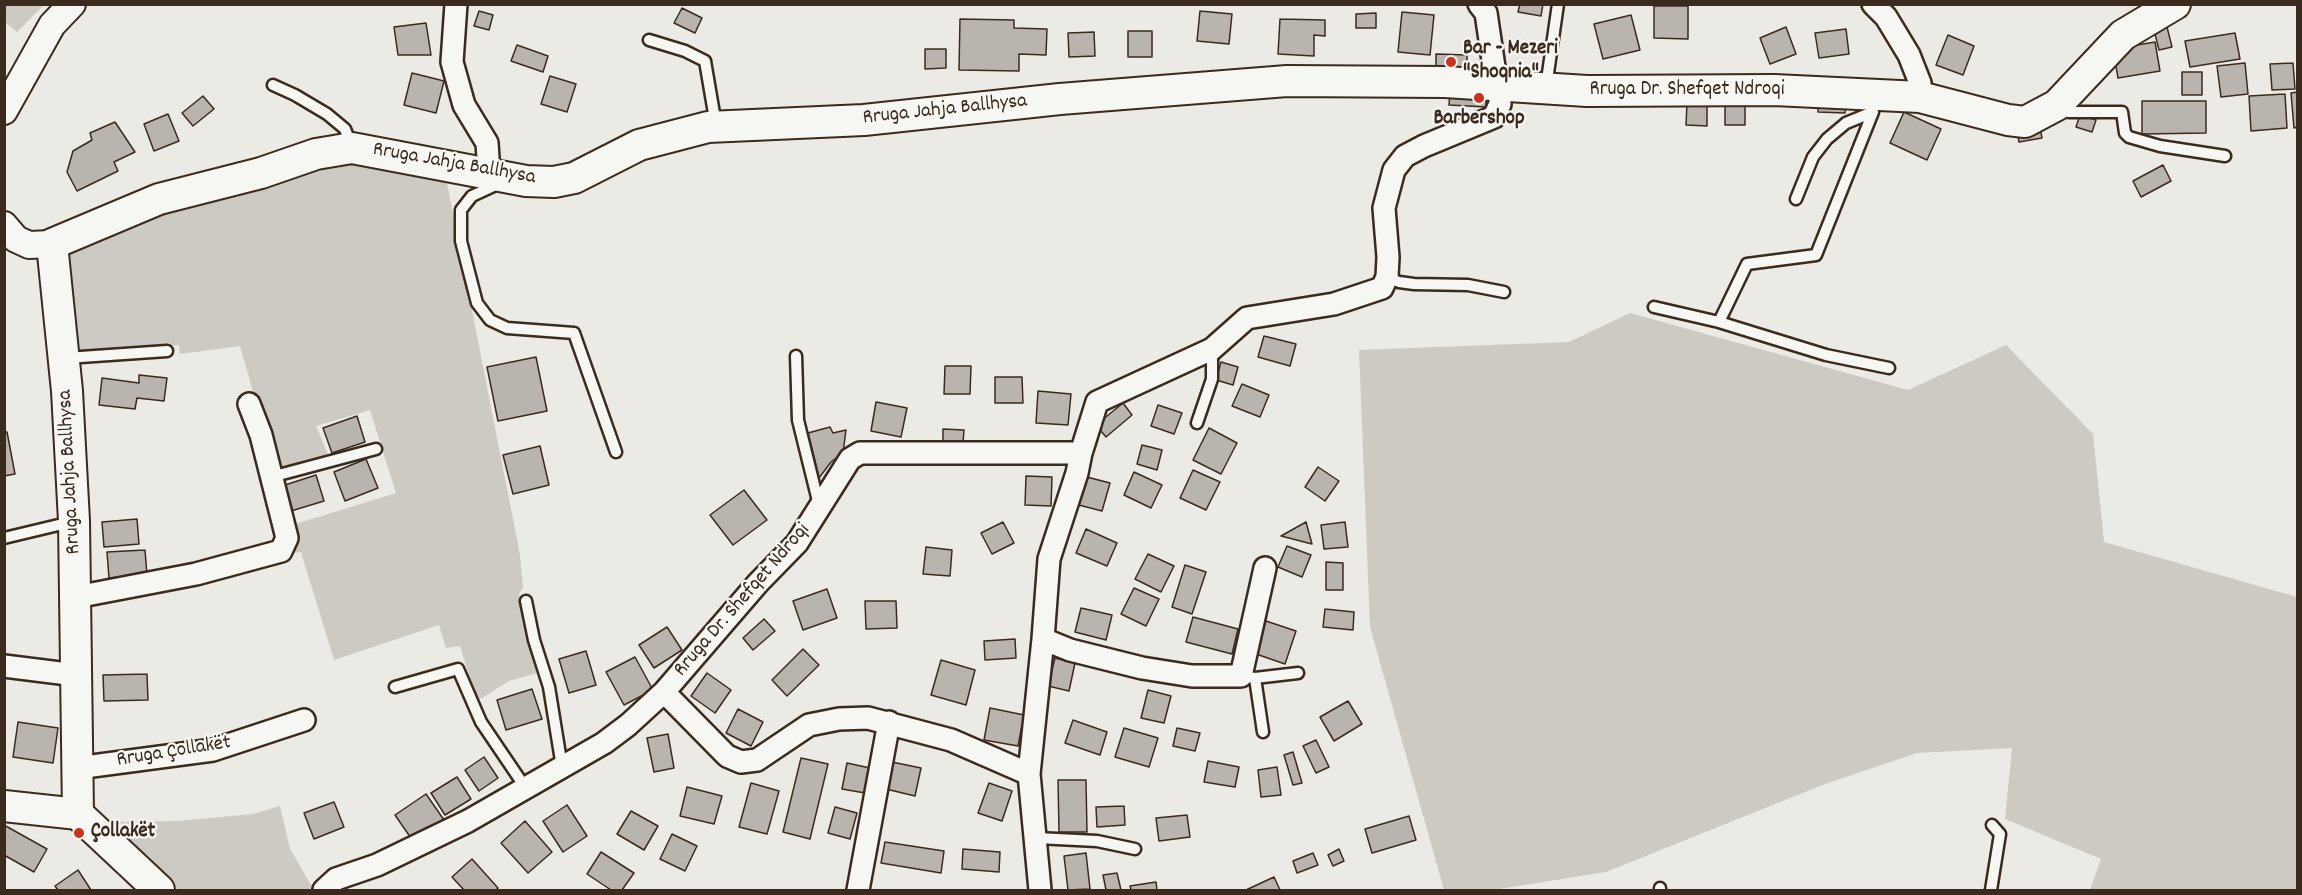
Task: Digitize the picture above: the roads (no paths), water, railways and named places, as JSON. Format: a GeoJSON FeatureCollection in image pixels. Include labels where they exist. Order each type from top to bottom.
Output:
{"type":"FeatureCollection","features":[{"type":"Feature","properties":{"kind":"main road","name":"Rruga Dr. Shefqet Ndroqi"},"geometry":{"type":"LineString","coordinates":[[1500,84],[1546,89],[1774,90],[1876,104],[1920,97],[2008,120],[2025,122],[2057,105],[2123,35],[2170,6]]}},
{"type":"Feature","properties":{"kind":"main road","name":"Rruga Jahja Ballhysa"},"geometry":{"type":"LineString","coordinates":[[78,814],[74,521],[64,358],[52,244],[159,199],[261,173],[316,154],[352,148],[526,181],[554,182],[574,178],[639,146],[716,126],[864,120],[1060,99],[1287,81],[1500,84]]}},
{"type":"Feature","properties":{"kind":"main road"},"geometry":{"type":"LineString","coordinates":[[4,806],[78,814],[159,891]]}},
{"type":"Feature","properties":{"kind":"street"},"geometry":{"type":"LineString","coordinates":[[5,108],[52,25],[72,4]]}},
{"type":"Feature","properties":{"kind":"street"},"geometry":{"type":"LineString","coordinates":[[456,4],[452,62],[456,85],[464,105],[487,143],[496,175]]}},
{"type":"Feature","properties":{"kind":"street"},"geometry":{"type":"LineString","coordinates":[[1040,891],[1037,838],[1029,774],[1048,560],[1077,473],[1097,402],[1212,349],[1247,318],[1334,304],[1382,288],[1387,277],[1384,208],[1394,170],[1405,156],[1494,117],[1500,104],[1500,84],[1494,67],[1486,13],[1479,4]]}},
{"type":"Feature","properties":{"kind":"street"},"geometry":{"type":"LineString","coordinates":[[1873,4],[1886,17],[1909,55],[1920,83],[1920,97]]}},
{"type":"Feature","properties":{"kind":"street"},"geometry":{"type":"LineString","coordinates":[[8,236],[29,245],[52,244]]}},
{"type":"Feature","properties":{"kind":"street"},"geometry":{"type":"LineString","coordinates":[[76,597],[196,574],[281,551],[287,538],[261,435],[249,404]]}},
{"type":"Feature","properties":{"kind":"street","name":"Rruga Dr. Shefqet Ndroqi"},"geometry":{"type":"LineString","coordinates":[[324,891],[336,879],[418,847],[604,743],[664,692],[758,583],[797,543],[850,459],[860,453],[1081,453]]}},
{"type":"Feature","properties":{"kind":"street"},"geometry":{"type":"LineString","coordinates":[[1042,639],[1070,650],[1142,668],[1192,676],[1248,677],[1265,568]]}},
{"type":"Feature","properties":{"kind":"street"},"geometry":{"type":"LineString","coordinates":[[4,666],[76,675]]}},
{"type":"Feature","properties":{"kind":"street"},"geometry":{"type":"LineString","coordinates":[[664,692],[727,756],[741,762],[758,760],[809,725],[868,718],[951,740],[1029,774]]}},
{"type":"Feature","properties":{"kind":"street","name":"Rruga Çollakët"},"geometry":{"type":"LineString","coordinates":[[77,768],[213,750],[304,720]]}},
{"type":"Feature","properties":{"kind":"street"},"geometry":{"type":"LineString","coordinates":[[858,891],[889,722]]}},
{"type":"Feature","properties":{"kind":"lane"},"geometry":{"type":"LineString","coordinates":[[1546,89],[1558,4]]}},
{"type":"Feature","properties":{"kind":"lane"},"geometry":{"type":"LineString","coordinates":[[649,40],[686,51],[705,62],[716,126]]}},
{"type":"Feature","properties":{"kind":"lane"},"geometry":{"type":"LineString","coordinates":[[273,85],[327,114],[345,129],[352,148]]}},
{"type":"Feature","properties":{"kind":"lane"},"geometry":{"type":"LineString","coordinates":[[1796,199],[1813,157],[1827,139],[1846,123],[1876,104]]}},
{"type":"Feature","properties":{"kind":"lane"},"geometry":{"type":"LineString","coordinates":[[1719,322],[1747,264],[1816,255],[1876,104]]}},
{"type":"Feature","properties":{"kind":"lane"},"geometry":{"type":"LineString","coordinates":[[2057,105],[2069,112],[2122,112],[2125,133],[2129,137],[2160,146],[2224,156]]}},
{"type":"Feature","properties":{"kind":"lane"},"geometry":{"type":"LineString","coordinates":[[496,175],[500,184],[472,196],[461,210],[461,241],[477,303],[490,320],[507,328],[574,333],[616,452]]}},
{"type":"Feature","properties":{"kind":"lane"},"geometry":{"type":"LineString","coordinates":[[1387,277],[1399,282],[1414,284],[1468,285],[1504,292]]}},
{"type":"Feature","properties":{"kind":"lane"},"geometry":{"type":"LineString","coordinates":[[1654,307],[1719,322],[1826,355],[1889,368]]}},
{"type":"Feature","properties":{"kind":"lane"},"geometry":{"type":"LineString","coordinates":[[1197,423],[1212,379],[1212,349]]}},
{"type":"Feature","properties":{"kind":"lane"},"geometry":{"type":"LineString","coordinates":[[64,358],[167,351]]}},
{"type":"Feature","properties":{"kind":"lane"},"geometry":{"type":"LineString","coordinates":[[796,356],[798,420],[820,509]]}},
{"type":"Feature","properties":{"kind":"lane"},"geometry":{"type":"LineString","coordinates":[[271,477],[376,449]]}},
{"type":"Feature","properties":{"kind":"lane"},"geometry":{"type":"LineString","coordinates":[[4,538],[74,521]]}},
{"type":"Feature","properties":{"kind":"lane"},"geometry":{"type":"LineString","coordinates":[[526,601],[534,640],[549,687],[562,767]]}},
{"type":"Feature","properties":{"kind":"lane"},"geometry":{"type":"LineString","coordinates":[[396,687],[458,669],[481,722],[525,788]]}},
{"type":"Feature","properties":{"kind":"lane"},"geometry":{"type":"LineString","coordinates":[[1263,732],[1248,677],[1298,673]]}},
{"type":"Feature","properties":{"kind":"lane"},"geometry":{"type":"LineString","coordinates":[[1991,891],[2000,834],[1992,825]]}},
{"type":"Feature","properties":{"kind":"lane"},"geometry":{"type":"LineString","coordinates":[[1037,838],[1097,841],[1135,849]]}},
{"type":"Feature","properties":{"kind":"place","name":"Bar - Mezeri \"Shoqnia\""},"geometry":{"type":"Point","coordinates":[1451,62]}},
{"type":"Feature","properties":{"kind":"place","name":"Barbershop"},"geometry":{"type":"Point","coordinates":[1479,98]}},
{"type":"Feature","properties":{"kind":"place","name":"Çollakët"},"geometry":{"type":"Point","coordinates":[79,833]}}]}
